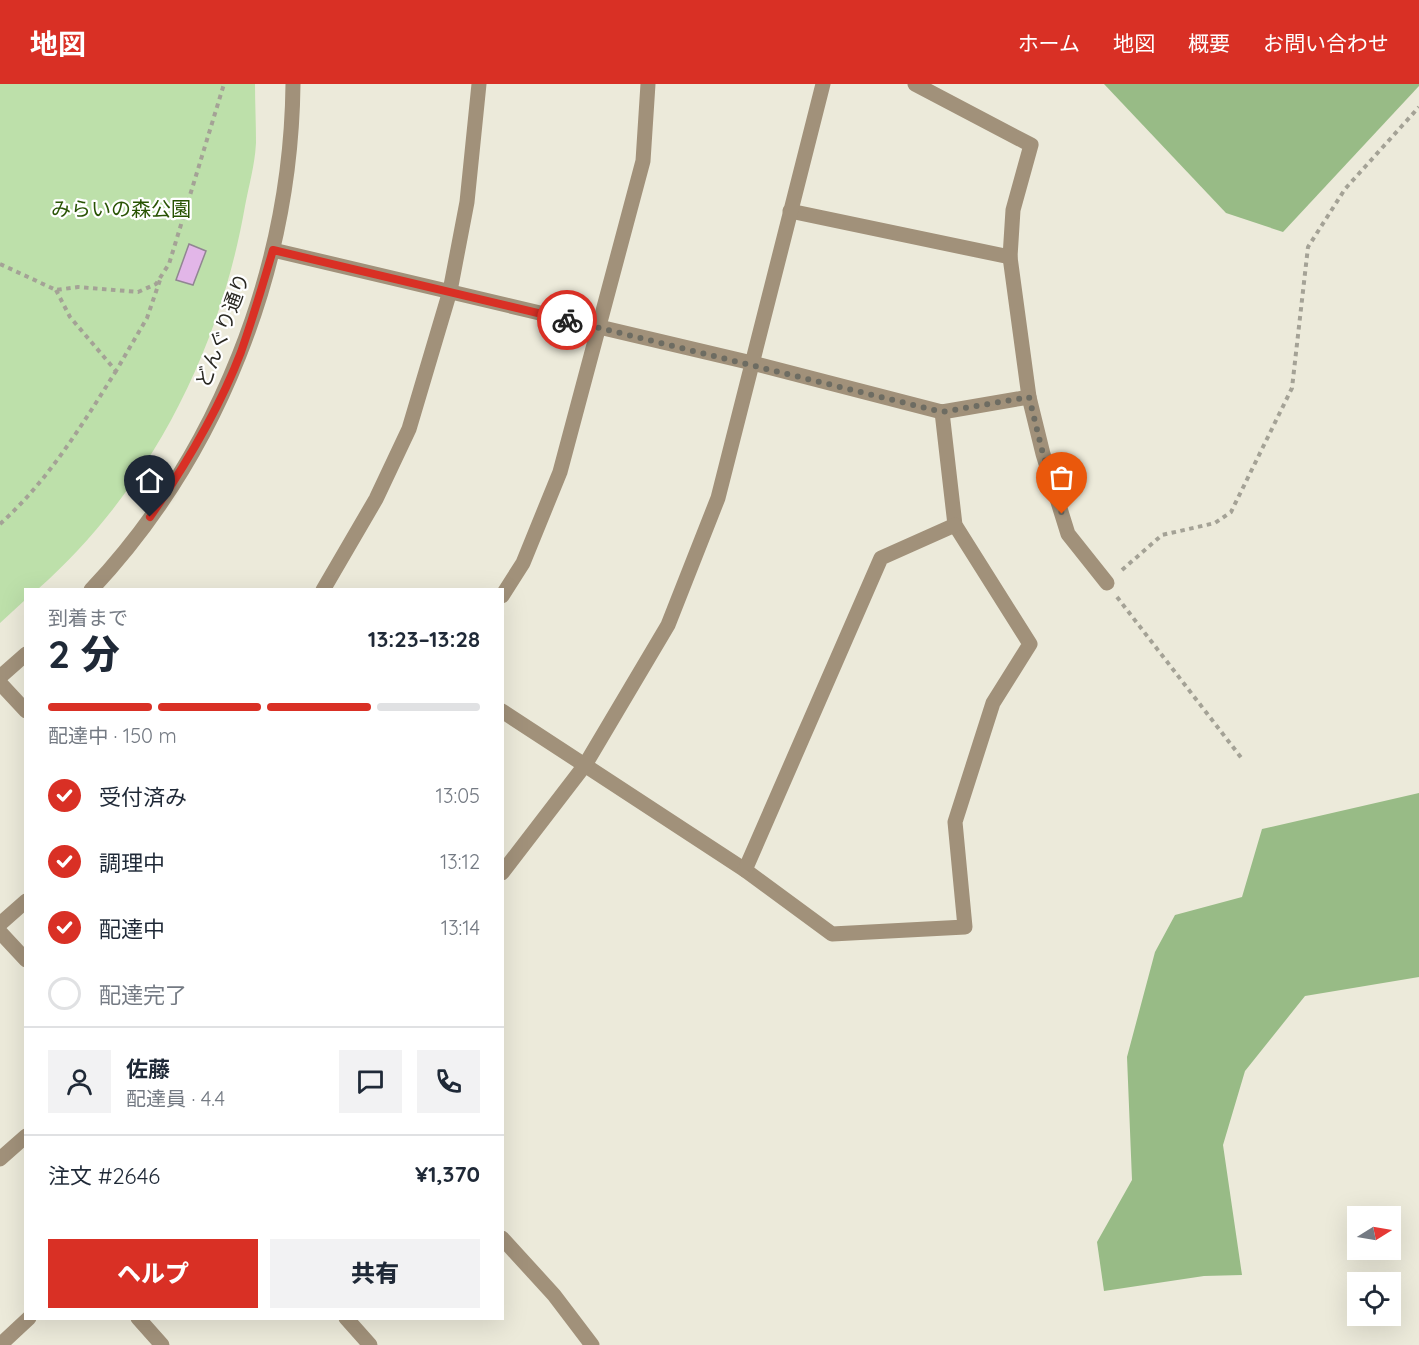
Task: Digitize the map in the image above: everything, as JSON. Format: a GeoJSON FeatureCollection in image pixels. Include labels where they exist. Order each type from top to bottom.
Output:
{"type":"FeatureCollection","features":[{"type":"Feature","properties":{"kind":"street","name":"どんぐり通り"},"geometry":{"type":"LineString","coordinates":[[93,588],[116,562],[180,472],[220,399],[241,352],[273,250],[288,166],[293,84]]}},
{"type":"Feature","properties":{"kind":"street"},"geometry":{"type":"LineString","coordinates":[[325,588],[376,499],[409,429],[450,291],[467,202],[479,84]]}},
{"type":"Feature","properties":{"kind":"street"},"geometry":{"type":"LineString","coordinates":[[504,593],[523,563],[560,472],[601,328],[643,161],[648,84]]}},
{"type":"Feature","properties":{"kind":"street"},"geometry":{"type":"LineString","coordinates":[[504,870],[585,765],[668,625],[717,498],[823,84]]}},
{"type":"Feature","properties":{"kind":"street"},"geometry":{"type":"LineString","coordinates":[[915,84],[1031,144],[1013,210],[1010,257],[1029,397],[1043,454],[1068,534],[1107,583]]}},
{"type":"Feature","properties":{"kind":"street"},"geometry":{"type":"LineString","coordinates":[[790,211],[1010,257]]}},
{"type":"Feature","properties":{"kind":"street"},"geometry":{"type":"LineString","coordinates":[[273,250],[752,363],[942,412],[1029,397]]}},
{"type":"Feature","properties":{"kind":"street"},"geometry":{"type":"LineString","coordinates":[[504,712],[745,870],[832,934],[966,927],[955,822],[993,703],[1030,644],[955,525],[942,412]]}},
{"type":"Feature","properties":{"kind":"street"},"geometry":{"type":"LineString","coordinates":[[745,870],[881,558],[955,525]]}},
{"type":"Feature","properties":{"kind":"street"},"geometry":{"type":"LineString","coordinates":[[0,677],[24,656]]}},
{"type":"Feature","properties":{"kind":"street"},"geometry":{"type":"LineString","coordinates":[[0,683],[24,709]]}},
{"type":"Feature","properties":{"kind":"street"},"geometry":{"type":"LineString","coordinates":[[0,924],[24,903]]}},
{"type":"Feature","properties":{"kind":"street"},"geometry":{"type":"LineString","coordinates":[[0,932],[24,958]]}},
{"type":"Feature","properties":{"kind":"street"},"geometry":{"type":"LineString","coordinates":[[0,1159],[24,1138]]}},
{"type":"Feature","properties":{"kind":"street"},"geometry":{"type":"LineString","coordinates":[[504,1240],[554,1295],[592,1345]]}},
{"type":"Feature","properties":{"kind":"street"},"geometry":{"type":"LineString","coordinates":[[0,1345],[27,1320]]}},
{"type":"Feature","properties":{"kind":"street"},"geometry":{"type":"LineString","coordinates":[[140,1320],[162,1345]]}},
{"type":"Feature","properties":{"kind":"street"},"geometry":{"type":"LineString","coordinates":[[348,1320],[370,1345]]}},
{"type":"Feature","properties":{"kind":"path"},"geometry":{"type":"LineString","coordinates":[[0,264],[56,290],[78,287],[138,292],[156,284],[169,264],[224,84]]}},
{"type":"Feature","properties":{"kind":"path"},"geometry":{"type":"LineString","coordinates":[[1243,760],[1107,583],[1162,535],[1215,523],[1231,512],[1292,387],[1308,247],[1345,189],[1419,107]]}},
{"type":"Feature","properties":{"kind":"path"},"geometry":{"type":"LineString","coordinates":[[0,524],[23,504],[72,440],[147,318],[163,273]]}},
{"type":"Feature","properties":{"kind":"path"},"geometry":{"type":"LineString","coordinates":[[56,290],[70,317],[116,371]]}},
{"type":"Feature","properties":{"kind":"green space","name":"みらいの森公園"},"geometry":{"type":"Polygon","coordinates":[[[0,84],[255,84],[256,143],[252,174],[233,260],[218,313],[198,365],[174,415],[146,463],[114,508],[78,550],[39,588],[24,588],[24,601],[0,623],[0,84]]]}},
{"type":"Feature","properties":{"kind":"green space"},"geometry":{"type":"Polygon","coordinates":[[[1104,84],[1419,84],[1419,86],[1283,232],[1226,213],[1104,84]]]}},
{"type":"Feature","properties":{"kind":"green space"},"geometry":{"type":"Polygon","coordinates":[[[1419,793],[1419,977],[1305,996],[1245,1071],[1223,1145],[1242,1275],[1204,1276],[1104,1291],[1097,1242],[1132,1180],[1127,1057],[1155,952],[1175,915],[1242,897],[1262,829],[1419,793]]]}},
{"type":"Feature","properties":{"kind":"building"},"geometry":{"type":"Polygon","coordinates":[[[189,244],[206,251],[193,285],[176,280],[189,244]]]}},
{"type":"Feature","properties":{"kind":"way so far"},"geometry":{"type":"LineString","coordinates":[[567,320],[752,363],[942,412],[1029,397],[1043,454],[1062,514]]}},
{"type":"Feature","properties":{"kind":"route"},"geometry":{"type":"LineString","coordinates":[[150,517],[180,472],[226,388],[255,311],[273,250],[567,320]]}}]}
